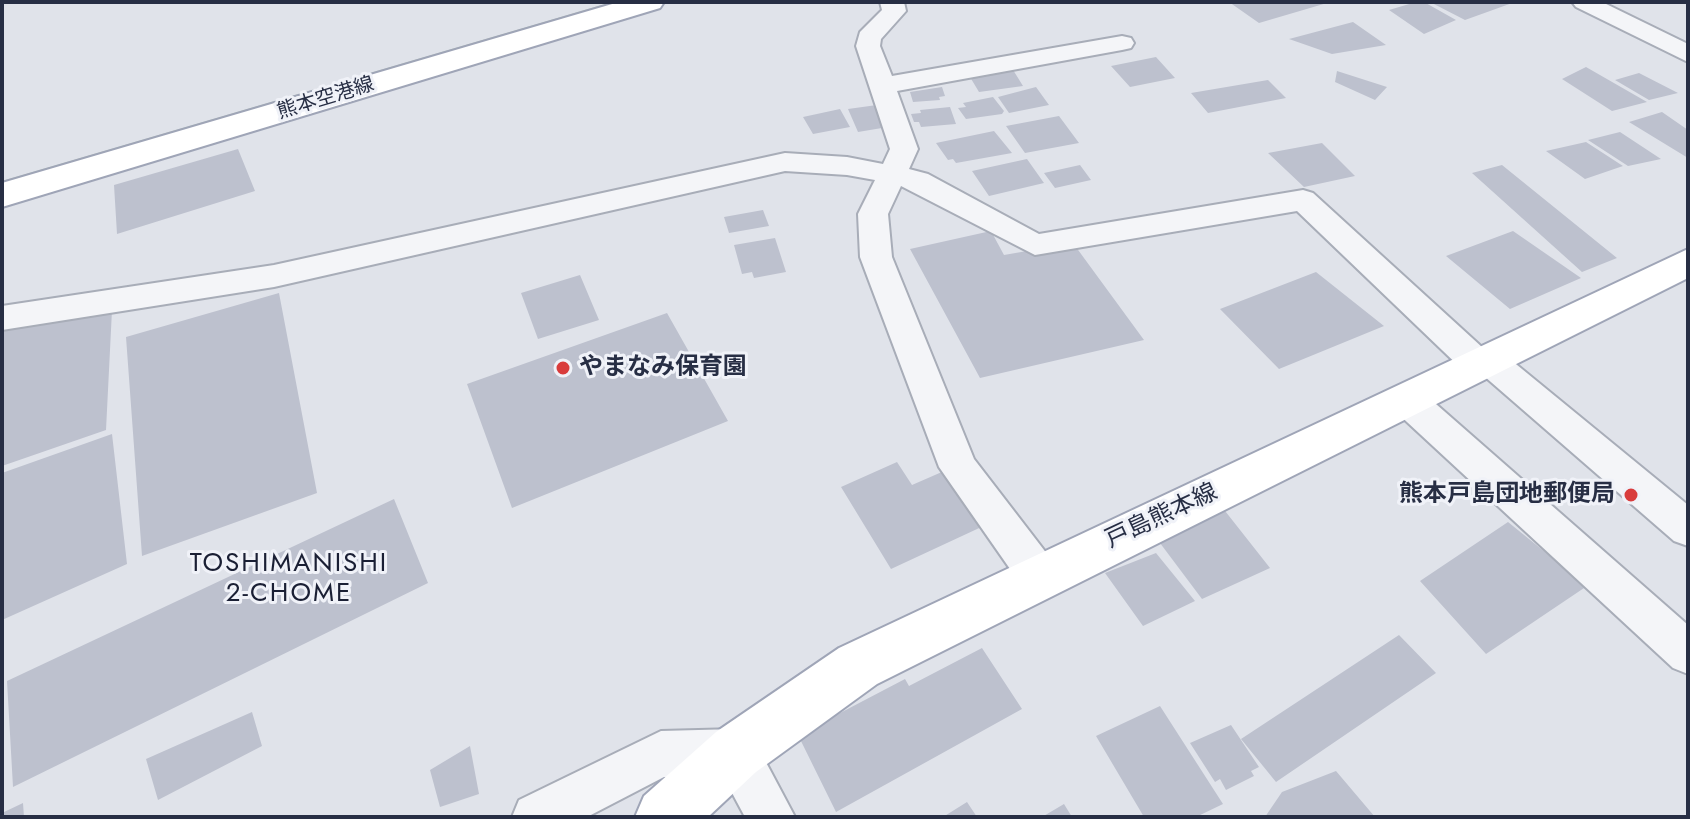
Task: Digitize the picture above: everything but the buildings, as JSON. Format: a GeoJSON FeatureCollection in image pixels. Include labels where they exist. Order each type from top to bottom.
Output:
{"type":"FeatureCollection","features":[{"type":"Feature","properties":{"kind":"main road","name":"熊本空港線"},"geometry":{"type":"LineString","coordinates":[[2,172],[596,2]]}},
{"type":"Feature","properties":{"kind":"main road","name":"熊本空港線"},"geometry":{"type":"LineString","coordinates":[[2,195],[650,2]]}},
{"type":"Feature","properties":{"kind":"main road","name":"戸島熊本線"},"geometry":{"type":"LineString","coordinates":[[665,817],[736,752],[858,666],[1688,262]]}},
{"type":"Feature","properties":{"kind":"street"},"geometry":{"type":"LineString","coordinates":[[892,2],[894,11],[869,37],[868,46],[904,149],[873,214],[876,257],[958,467],[1039,576]]}},
{"type":"Feature","properties":{"kind":"street"},"geometry":{"type":"LineString","coordinates":[[1584,2],[1688,54]]}},
{"type":"Feature","properties":{"kind":"street"},"geometry":{"type":"LineString","coordinates":[[1611,17],[1636,7]]}},
{"type":"Feature","properties":{"kind":"street"},"geometry":{"type":"LineString","coordinates":[[882,86],[1122,43]]}},
{"type":"Feature","properties":{"kind":"street"},"geometry":{"type":"LineString","coordinates":[[2,318],[274,276],[785,162],[847,166],[918,180],[1035,245],[1303,200],[1483,362],[1688,529]]}},
{"type":"Feature","properties":{"kind":"street"},"geometry":{"type":"LineString","coordinates":[[1407,400],[1688,653]]}},
{"type":"Feature","properties":{"kind":"street"},"geometry":{"type":"LineString","coordinates":[[536,817],[661,754],[736,752],[771,817]]}},
{"type":"Feature","properties":{"kind":"green space"},"geometry":{"type":"Polygon","coordinates":[[[612,2],[625,2],[2,183],[2,181],[612,2]]]}},
{"type":"Feature","properties":{"kind":"place","name":"やまなみ保育園"},"geometry":{"type":"Point","coordinates":[563,368]}},
{"type":"Feature","properties":{"kind":"place","name":"熊本戸島団地郵便局"},"geometry":{"type":"Point","coordinates":[1631,495]}},
{"type":"Feature","properties":{"kind":"district","name":"TOSHIMANISHI 2-CHOME"},"geometry":{"type":"Point","coordinates":[289,580]}}]}
